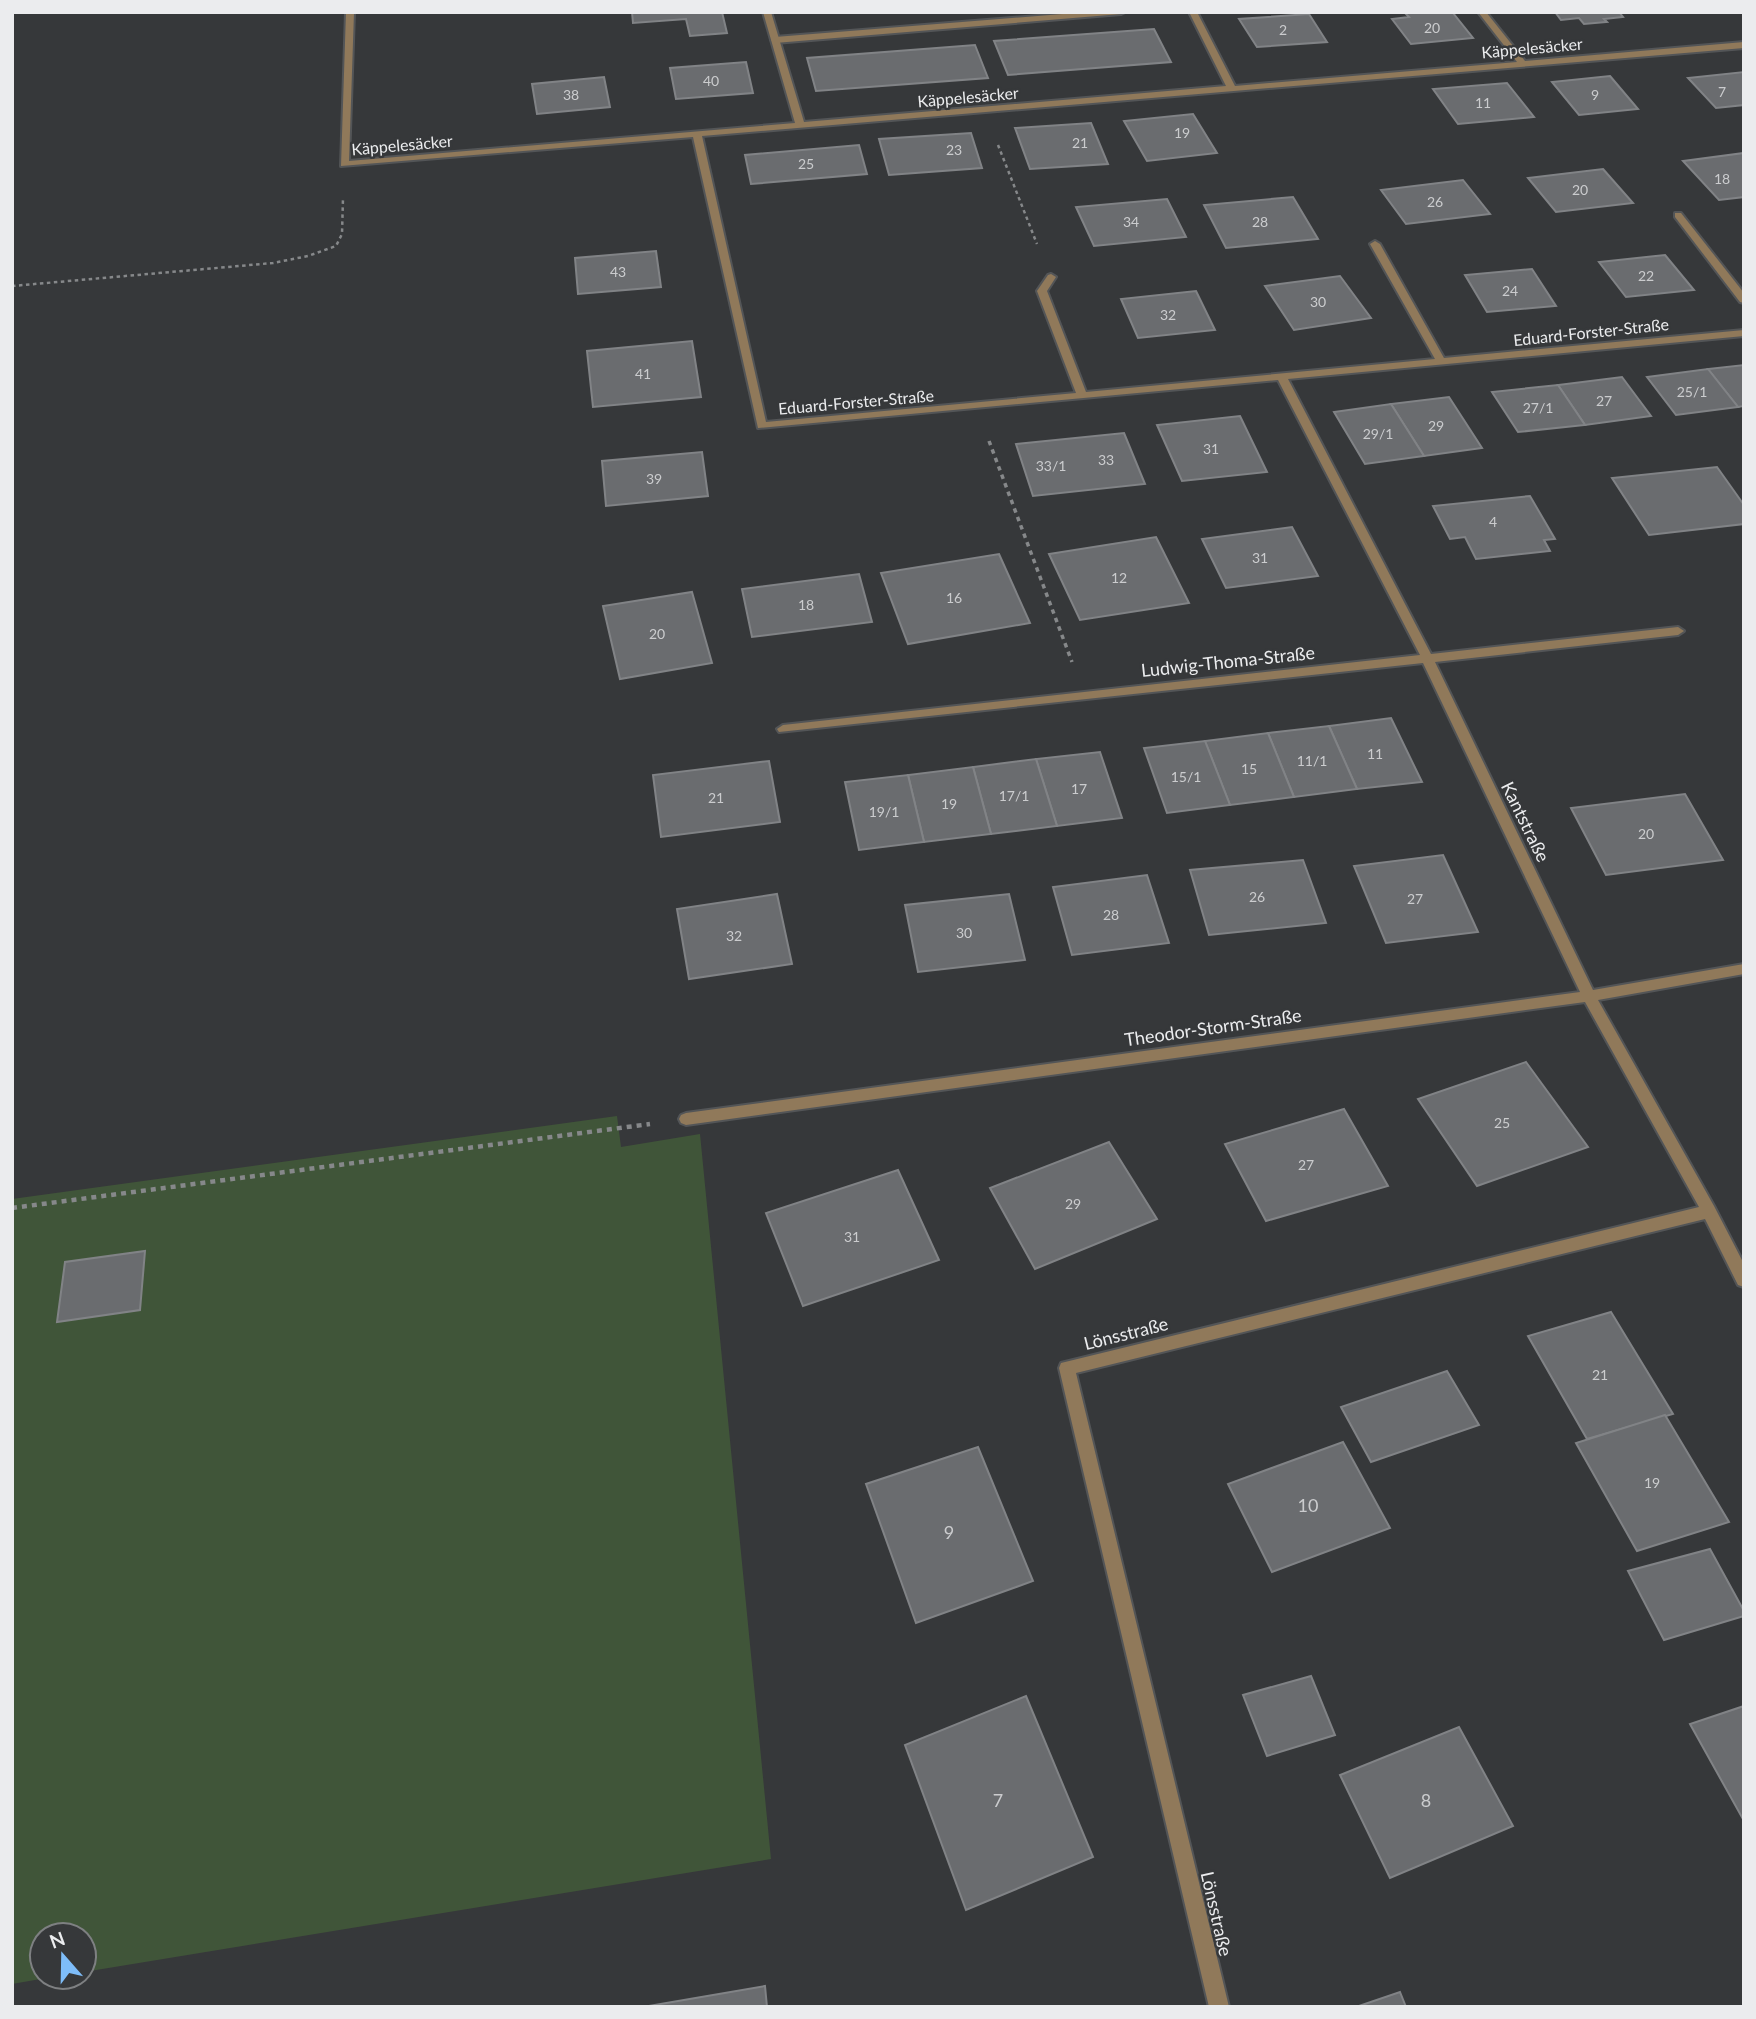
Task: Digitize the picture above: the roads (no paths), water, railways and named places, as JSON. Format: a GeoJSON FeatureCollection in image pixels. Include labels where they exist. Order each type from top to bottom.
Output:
{"type":"FeatureCollection","features":[{"type":"Feature","properties":{"kind":"street","name":"Käppelesäcker"},"geometry":{"type":"LineString","coordinates":[[350,12],[344,164],[1744,45]]}},
{"type":"Feature","properties":{"kind":"street"},"geometry":{"type":"LineString","coordinates":[[767,12],[800,125]]}},
{"type":"Feature","properties":{"kind":"street"},"geometry":{"type":"LineString","coordinates":[[775,40],[1121,12]]}},
{"type":"Feature","properties":{"kind":"street"},"geometry":{"type":"LineString","coordinates":[[1193,12],[1232,89]]}},
{"type":"Feature","properties":{"kind":"street"},"geometry":{"type":"LineString","coordinates":[[1482,12],[1522,63]]}},
{"type":"Feature","properties":{"kind":"street","name":"Eduard-Forster-Straße"},"geometry":{"type":"LineString","coordinates":[[697,134],[762,426],[1744,333]]}},
{"type":"Feature","properties":{"kind":"street"},"geometry":{"type":"LineString","coordinates":[[1678,215],[1744,300]]}},
{"type":"Feature","properties":{"kind":"street"},"geometry":{"type":"LineString","coordinates":[[1375,244],[1442,363]]}},
{"type":"Feature","properties":{"kind":"street"},"geometry":{"type":"LineString","coordinates":[[1051,277],[1042,291],[1082,396]]}},
{"type":"Feature","properties":{"kind":"street","name":"Kantstraße"},"geometry":{"type":"LineString","coordinates":[[1281,376],[1427,658],[1589,996],[1709,1211],[1744,1280]]}},
{"type":"Feature","properties":{"kind":"street","name":"Ludwig-Thoma-Straße"},"geometry":{"type":"LineString","coordinates":[[783,729],[1678,631]]}},
{"type":"Feature","properties":{"kind":"street","name":"Theodor-Storm-Straße"},"geometry":{"type":"LineString","coordinates":[[686,1119],[1589,996],[1744,969]]}},
{"type":"Feature","properties":{"kind":"street","name":"Lönsstraße"},"geometry":{"type":"LineString","coordinates":[[1219,2007],[1067,1368],[1709,1211]]}}]}
